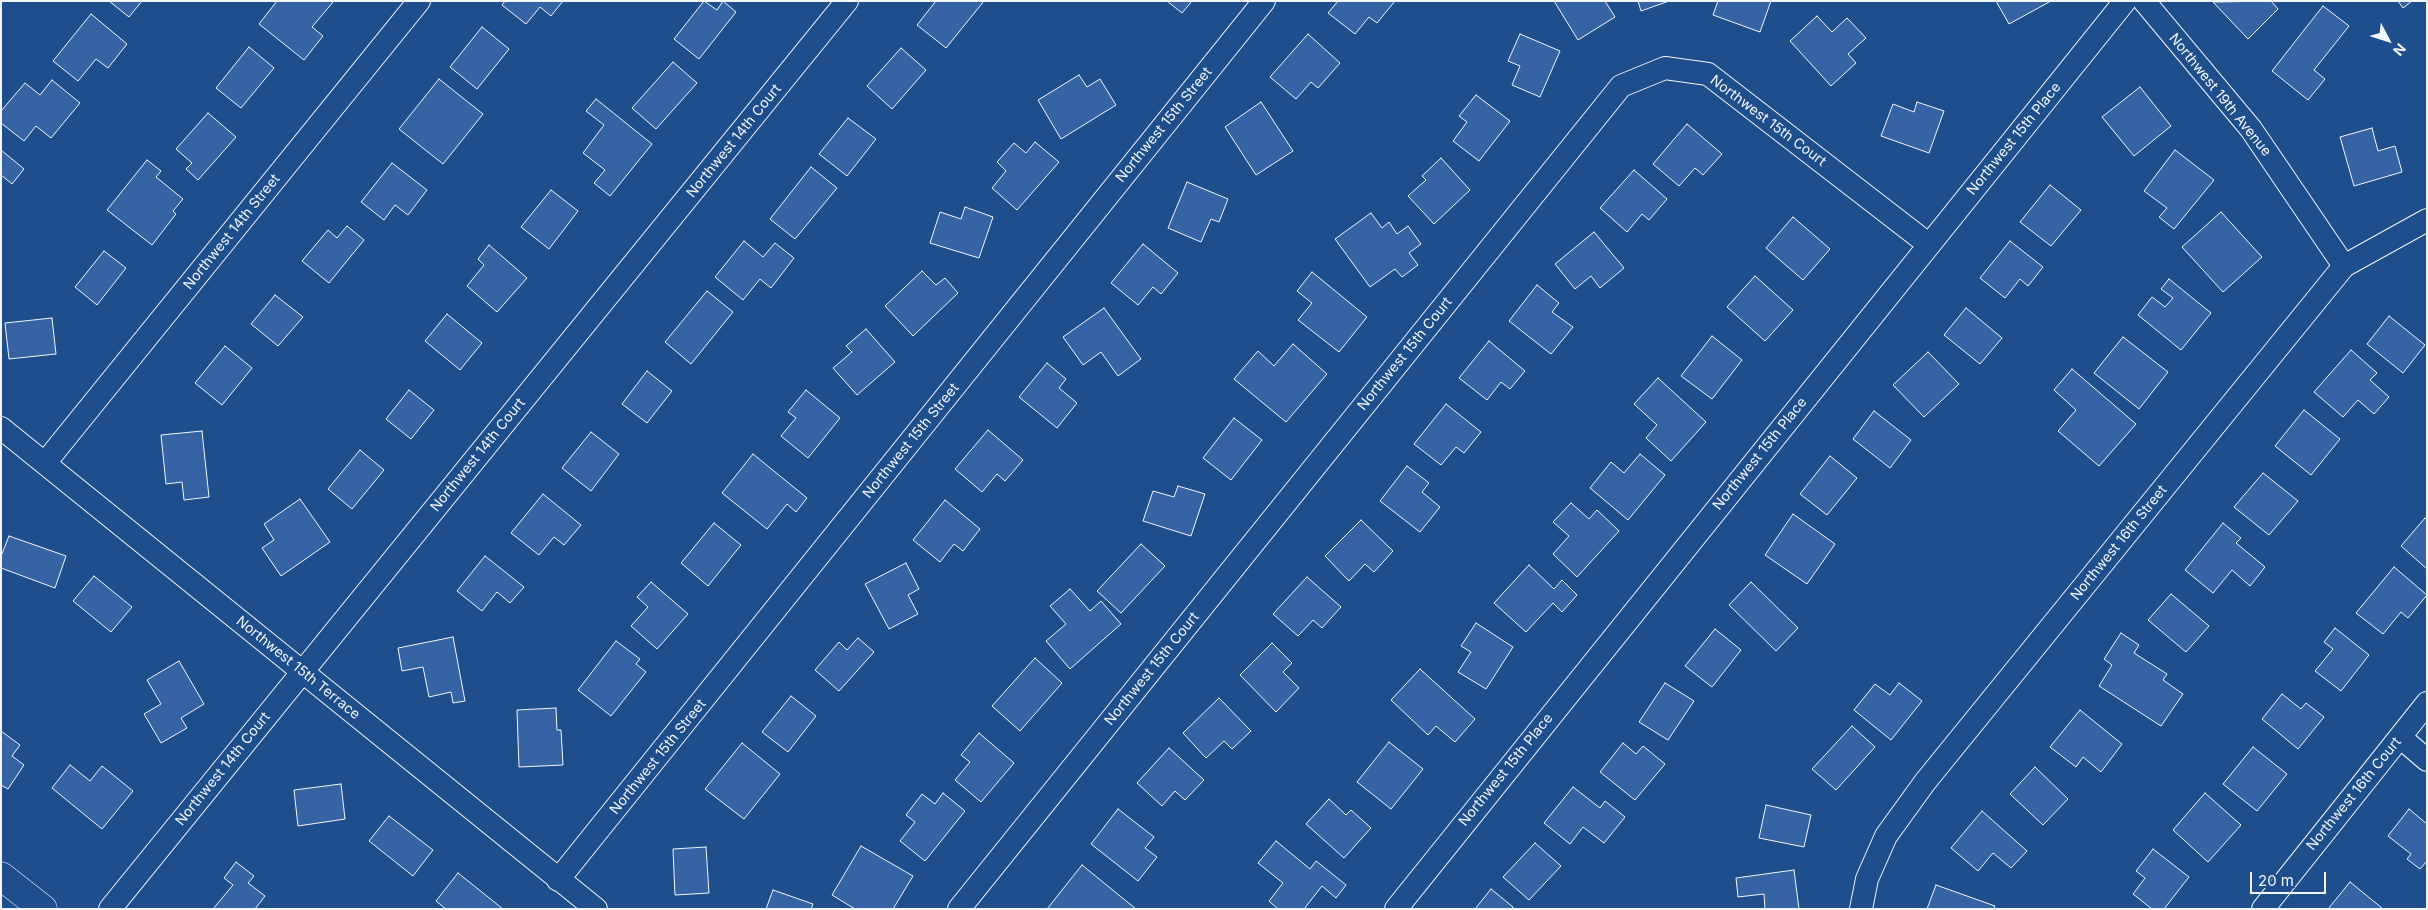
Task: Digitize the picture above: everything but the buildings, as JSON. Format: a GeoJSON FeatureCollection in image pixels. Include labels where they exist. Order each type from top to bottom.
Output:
{"type":"FeatureCollection","features":[{"type":"Feature","properties":{"kind":"street","name":"Northwest 14th Street"},"geometry":{"type":"LineString","coordinates":[[45,463],[419,1]]}},
{"type":"Feature","properties":{"kind":"street","name":"Northwest 14th Court"},"geometry":{"type":"LineString","coordinates":[[110,909],[847,1]]}},
{"type":"Feature","properties":{"kind":"street","name":"Northwest 15th Street"},"geometry":{"type":"LineString","coordinates":[[558,880],[1264,1]]}},
{"type":"Feature","properties":{"kind":"street","name":"Northwest 15th Place"},"geometry":{"type":"LineString","coordinates":[[1396,909],[1928,244],[2126,1]]}},
{"type":"Feature","properties":{"kind":"street","name":"Northwest 19th Avenue"},"geometry":{"type":"LineString","coordinates":[[2144,1],[2251,129],[2344,266]]}},
{"type":"Feature","properties":{"kind":"street","name":"Northwest 15th Court"},"geometry":{"type":"LineString","coordinates":[[959,909],[1621,86],[1665,68],[1708,74],[1928,244]]}},
{"type":"Feature","properties":{"kind":"street","name":"Northwest 16th Street"},"geometry":{"type":"LineString","coordinates":[[1861,909],[1867,879],[1886,836],[1925,782],[2344,266],[2427,220]]}},
{"type":"Feature","properties":{"kind":"street","name":"Northwest 15th Terrace"},"geometry":{"type":"LineString","coordinates":[[1,428],[596,909]]}},
{"type":"Feature","properties":{"kind":"street","name":"Northwest 16th Court"},"geometry":{"type":"LineString","coordinates":[[2263,909],[2427,703]]}},
{"type":"Feature","properties":{"kind":"street"},"geometry":{"type":"LineString","coordinates":[[2400,737],[2427,760]]}},
{"type":"Feature","properties":{"kind":"street"},"geometry":{"type":"LineString","coordinates":[[1,876],[43,909]]}}]}
